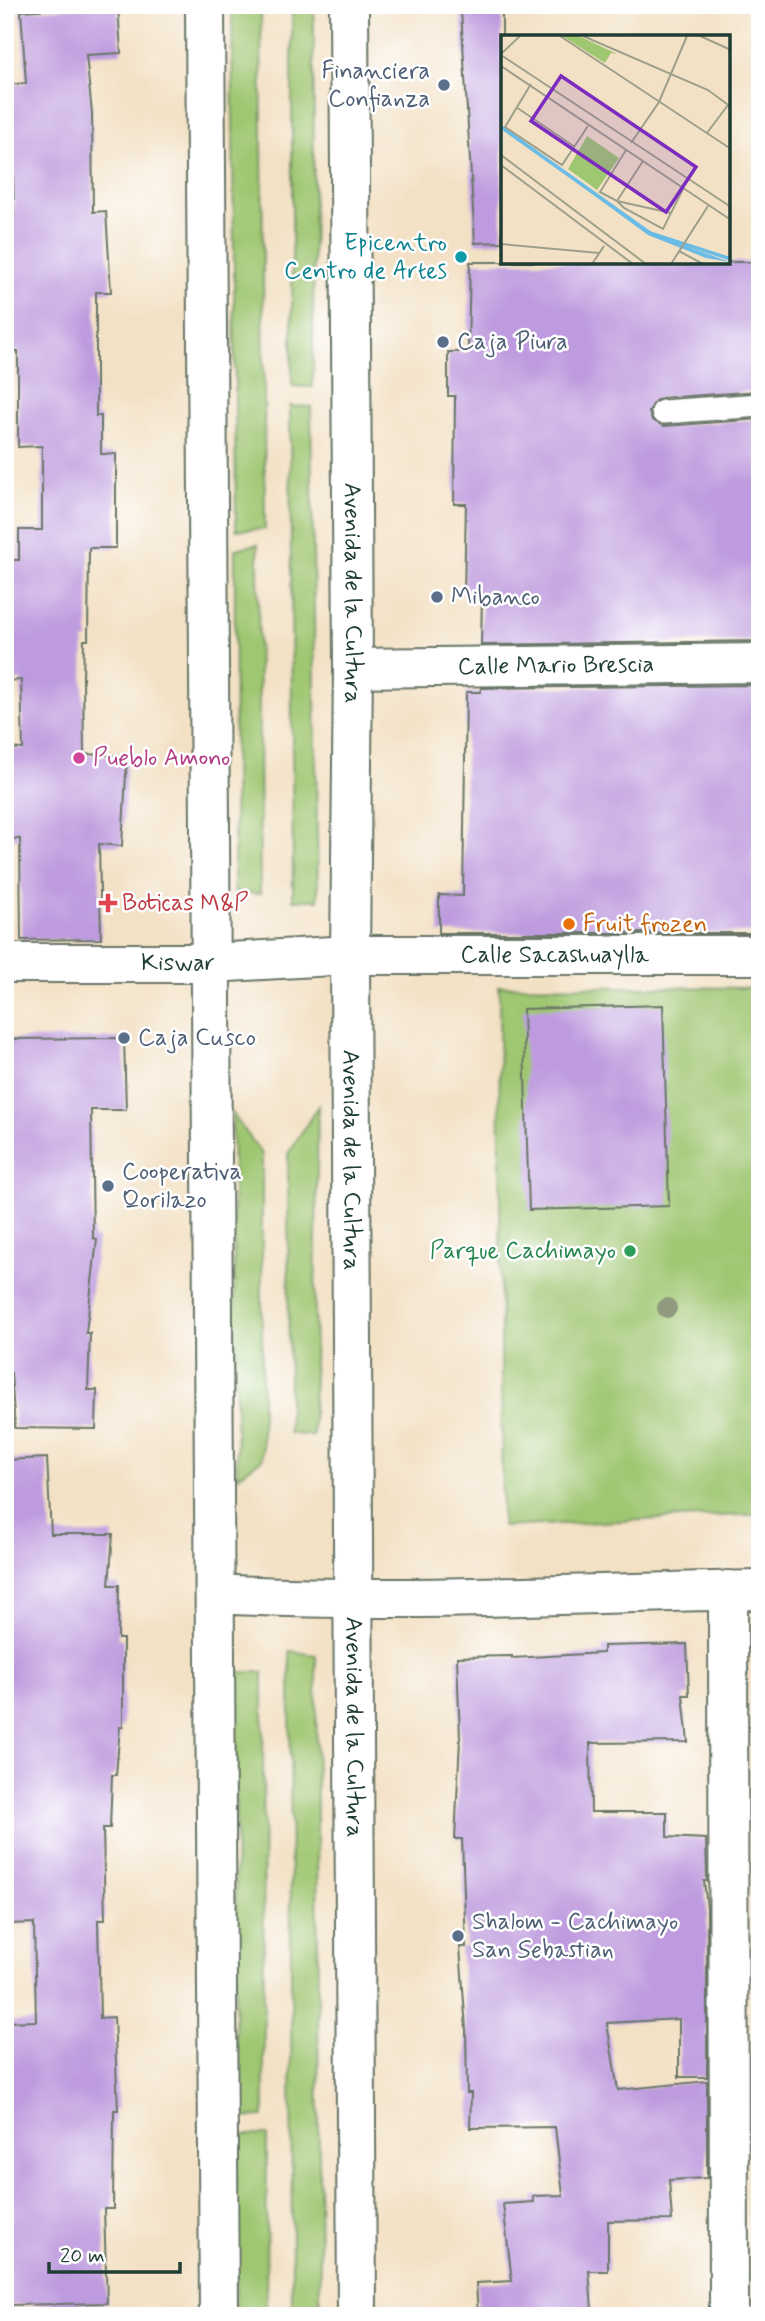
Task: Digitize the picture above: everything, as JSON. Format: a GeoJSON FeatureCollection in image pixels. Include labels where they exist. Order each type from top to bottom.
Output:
{"type":"FeatureCollection","features":[{"type":"Feature","properties":{"kind":"main road"},"geometry":{"type":"LineString","coordinates":[[205,5],[219,2316]]}},
{"type":"Feature","properties":{"kind":"main road","name":"Avenida de la Cultura"},"geometry":{"type":"LineString","coordinates":[[349,5],[353,668],[350,955],[357,2316]]}},
{"type":"Feature","properties":{"kind":"main road","name":"Calle Mario Brescia"},"geometry":{"type":"LineString","coordinates":[[353,668],[760,663]]}},
{"type":"Feature","properties":{"kind":"main road","name":"Kiswar"},"geometry":{"type":"LineString","coordinates":[[5,963],[211,963],[350,955]]}},
{"type":"Feature","properties":{"kind":"main road","name":"Calle Sacashuaylla"},"geometry":{"type":"LineString","coordinates":[[350,955],[760,955]]}},
{"type":"Feature","properties":{"kind":"main road"},"geometry":{"type":"LineString","coordinates":[[215,1594],[354,1598],[744,1590],[729,2316]]}},
{"type":"Feature","properties":{"kind":"lane"},"geometry":{"type":"LineString","coordinates":[[663,412],[760,405]]}},
{"type":"Feature","properties":{"kind":"green space"},"geometry":{"type":"Polygon","coordinates":[[[232,5],[261,5],[265,529],[236,530],[232,5]]]}},
{"type":"Feature","properties":{"kind":"green space"},"geometry":{"type":"Polygon","coordinates":[[[292,5],[314,5],[313,387],[292,386],[292,5]]]}},
{"type":"Feature","properties":{"kind":"green space"},"geometry":{"type":"Polygon","coordinates":[[[290,406],[311,407],[318,900],[293,900],[290,406]]]}},
{"type":"Feature","properties":{"kind":"green space"},"geometry":{"type":"Polygon","coordinates":[[[258,544],[260,894],[234,892],[235,549],[258,544]]]}},
{"type":"Feature","properties":{"kind":"green space","name":"Parque Cachimayo"},"geometry":{"type":"Polygon","coordinates":[[[499,986],[760,988],[760,1514],[502,1527],[499,986]]]}},
{"type":"Feature","properties":{"kind":"green space"},"geometry":{"type":"Polygon","coordinates":[[[318,1106],[313,1436],[289,1433],[288,1154],[318,1106]]]}},
{"type":"Feature","properties":{"kind":"green space"},"geometry":{"type":"Polygon","coordinates":[[[232,1113],[262,1154],[262,1459],[237,1477],[232,1113]]]}},
{"type":"Feature","properties":{"kind":"green space"},"geometry":{"type":"Polygon","coordinates":[[[290,1651],[316,1655],[320,2316],[292,2316],[290,1651]]]}},
{"type":"Feature","properties":{"kind":"green space"},"geometry":{"type":"Polygon","coordinates":[[[236,1672],[263,1672],[264,2117],[235,2118],[236,1672]]]}},
{"type":"Feature","properties":{"kind":"green space"},"geometry":{"type":"Polygon","coordinates":[[[236,2135],[267,2135],[266,2316],[236,2316],[236,2135]]]}},
{"type":"Feature","properties":{"kind":"building"},"geometry":{"type":"Polygon","coordinates":[[[118,5],[121,53],[86,55],[92,113],[93,212],[106,211],[111,292],[96,292],[96,416],[101,416],[101,454],[116,454],[116,548],[89,548],[88,640],[84,640],[83,677],[84,754],[127,756],[122,846],[99,844],[101,939],[21,940],[20,839],[5,838],[5,748],[23,749],[21,680],[5,681],[5,560],[19,560],[19,530],[42,530],[42,446],[18,447],[18,351],[5,351],[5,309],[11,309],[5,217],[14,216],[12,136],[7,85],[26,83],[21,11],[118,5]]]}},
{"type":"Feature","properties":{"kind":"building"},"geometry":{"type":"Polygon","coordinates":[[[500,8],[502,11],[501,242],[475,243],[461,10],[500,8]]]}},
{"type":"Feature","properties":{"kind":"building"},"geometry":{"type":"Polygon","coordinates":[[[470,262],[760,262],[760,391],[662,398],[655,401],[649,412],[652,420],[664,426],[760,419],[760,641],[481,645],[482,594],[464,594],[466,504],[454,504],[455,396],[448,396],[448,352],[468,352],[470,262]]]}},
{"type":"Feature","properties":{"kind":"building"},"geometry":{"type":"Polygon","coordinates":[[[760,685],[760,933],[439,933],[439,895],[463,896],[466,692],[481,692],[481,688],[760,685]]]}},
{"type":"Feature","properties":{"kind":"building"},"geometry":{"type":"Polygon","coordinates":[[[663,1005],[669,1206],[529,1210],[523,1009],[663,1005]]]}},
{"type":"Feature","properties":{"kind":"building"},"geometry":{"type":"Polygon","coordinates":[[[124,1038],[126,1110],[91,1110],[93,1238],[97,1239],[86,1333],[90,1333],[88,1390],[97,1390],[96,1429],[15,1428],[11,1373],[5,1373],[5,1162],[11,1162],[8,1120],[9,1039],[124,1038]]]}},
{"type":"Feature","properties":{"kind":"building"},"geometry":{"type":"Polygon","coordinates":[[[47,1458],[51,1534],[113,1534],[109,1585],[119,1585],[118,1639],[123,1639],[123,1727],[120,1727],[116,1775],[112,1775],[110,1828],[103,1828],[105,1920],[98,1920],[100,2018],[114,2017],[118,2110],[114,2110],[113,2209],[104,2209],[107,2303],[9,2305],[5,2285],[5,2022],[36,2021],[34,1923],[9,1924],[8,1891],[5,1891],[5,1560],[8,1560],[5,1460],[47,1458]]]}},
{"type":"Feature","properties":{"kind":"building"},"geometry":{"type":"Polygon","coordinates":[[[687,1644],[689,1695],[683,1695],[688,1742],[590,1743],[591,1812],[667,1812],[667,1837],[706,1839],[707,1881],[704,1881],[707,1908],[707,2077],[679,2077],[679,2019],[607,2023],[618,2090],[707,2081],[707,2178],[669,2180],[672,2220],[608,2221],[608,2271],[589,2271],[592,2310],[525,2316],[478,2316],[476,2283],[512,2281],[503,2204],[534,2202],[533,2196],[563,2195],[555,2127],[470,2128],[471,2093],[467,2093],[460,1947],[466,1947],[462,1839],[455,1839],[460,1739],[457,1657],[512,1658],[603,1653],[603,1646],[687,1644]]]}},
{"type":"Feature","properties":{"kind":"place","name":"Financiera Confianza"},"geometry":{"type":"Point","coordinates":[444,85]}},
{"type":"Feature","properties":{"kind":"place","name":"Epicentro Centro de Artes"},"geometry":{"type":"Point","coordinates":[461,257]}},
{"type":"Feature","properties":{"kind":"place","name":"Caja Piura"},"geometry":{"type":"Point","coordinates":[443,342]}},
{"type":"Feature","properties":{"kind":"place","name":"Mibanco"},"geometry":{"type":"Point","coordinates":[437,597]}},
{"type":"Feature","properties":{"kind":"place","name":"Pueblo Amono"},"geometry":{"type":"Point","coordinates":[79,758]}},
{"type":"Feature","properties":{"kind":"place","name":"Boticas M&P"},"geometry":{"type":"Point","coordinates":[108,903]}},
{"type":"Feature","properties":{"kind":"place","name":"Fruit frozen"},"geometry":{"type":"Point","coordinates":[569,924]}},
{"type":"Feature","properties":{"kind":"place","name":"Caja Cusco"},"geometry":{"type":"Point","coordinates":[124,1038]}},
{"type":"Feature","properties":{"kind":"place","name":"Cooperativa Qorilazo"},"geometry":{"type":"Point","coordinates":[108,1186]}},
{"type":"Feature","properties":{"kind":"place","name":"Parque Cachimayo"},"geometry":{"type":"Point","coordinates":[630,1251]}},
{"type":"Feature","properties":{"kind":"place","name":"Shalom - Cachimayo San Sebastian"},"geometry":{"type":"Point","coordinates":[458,1936]}}]}
